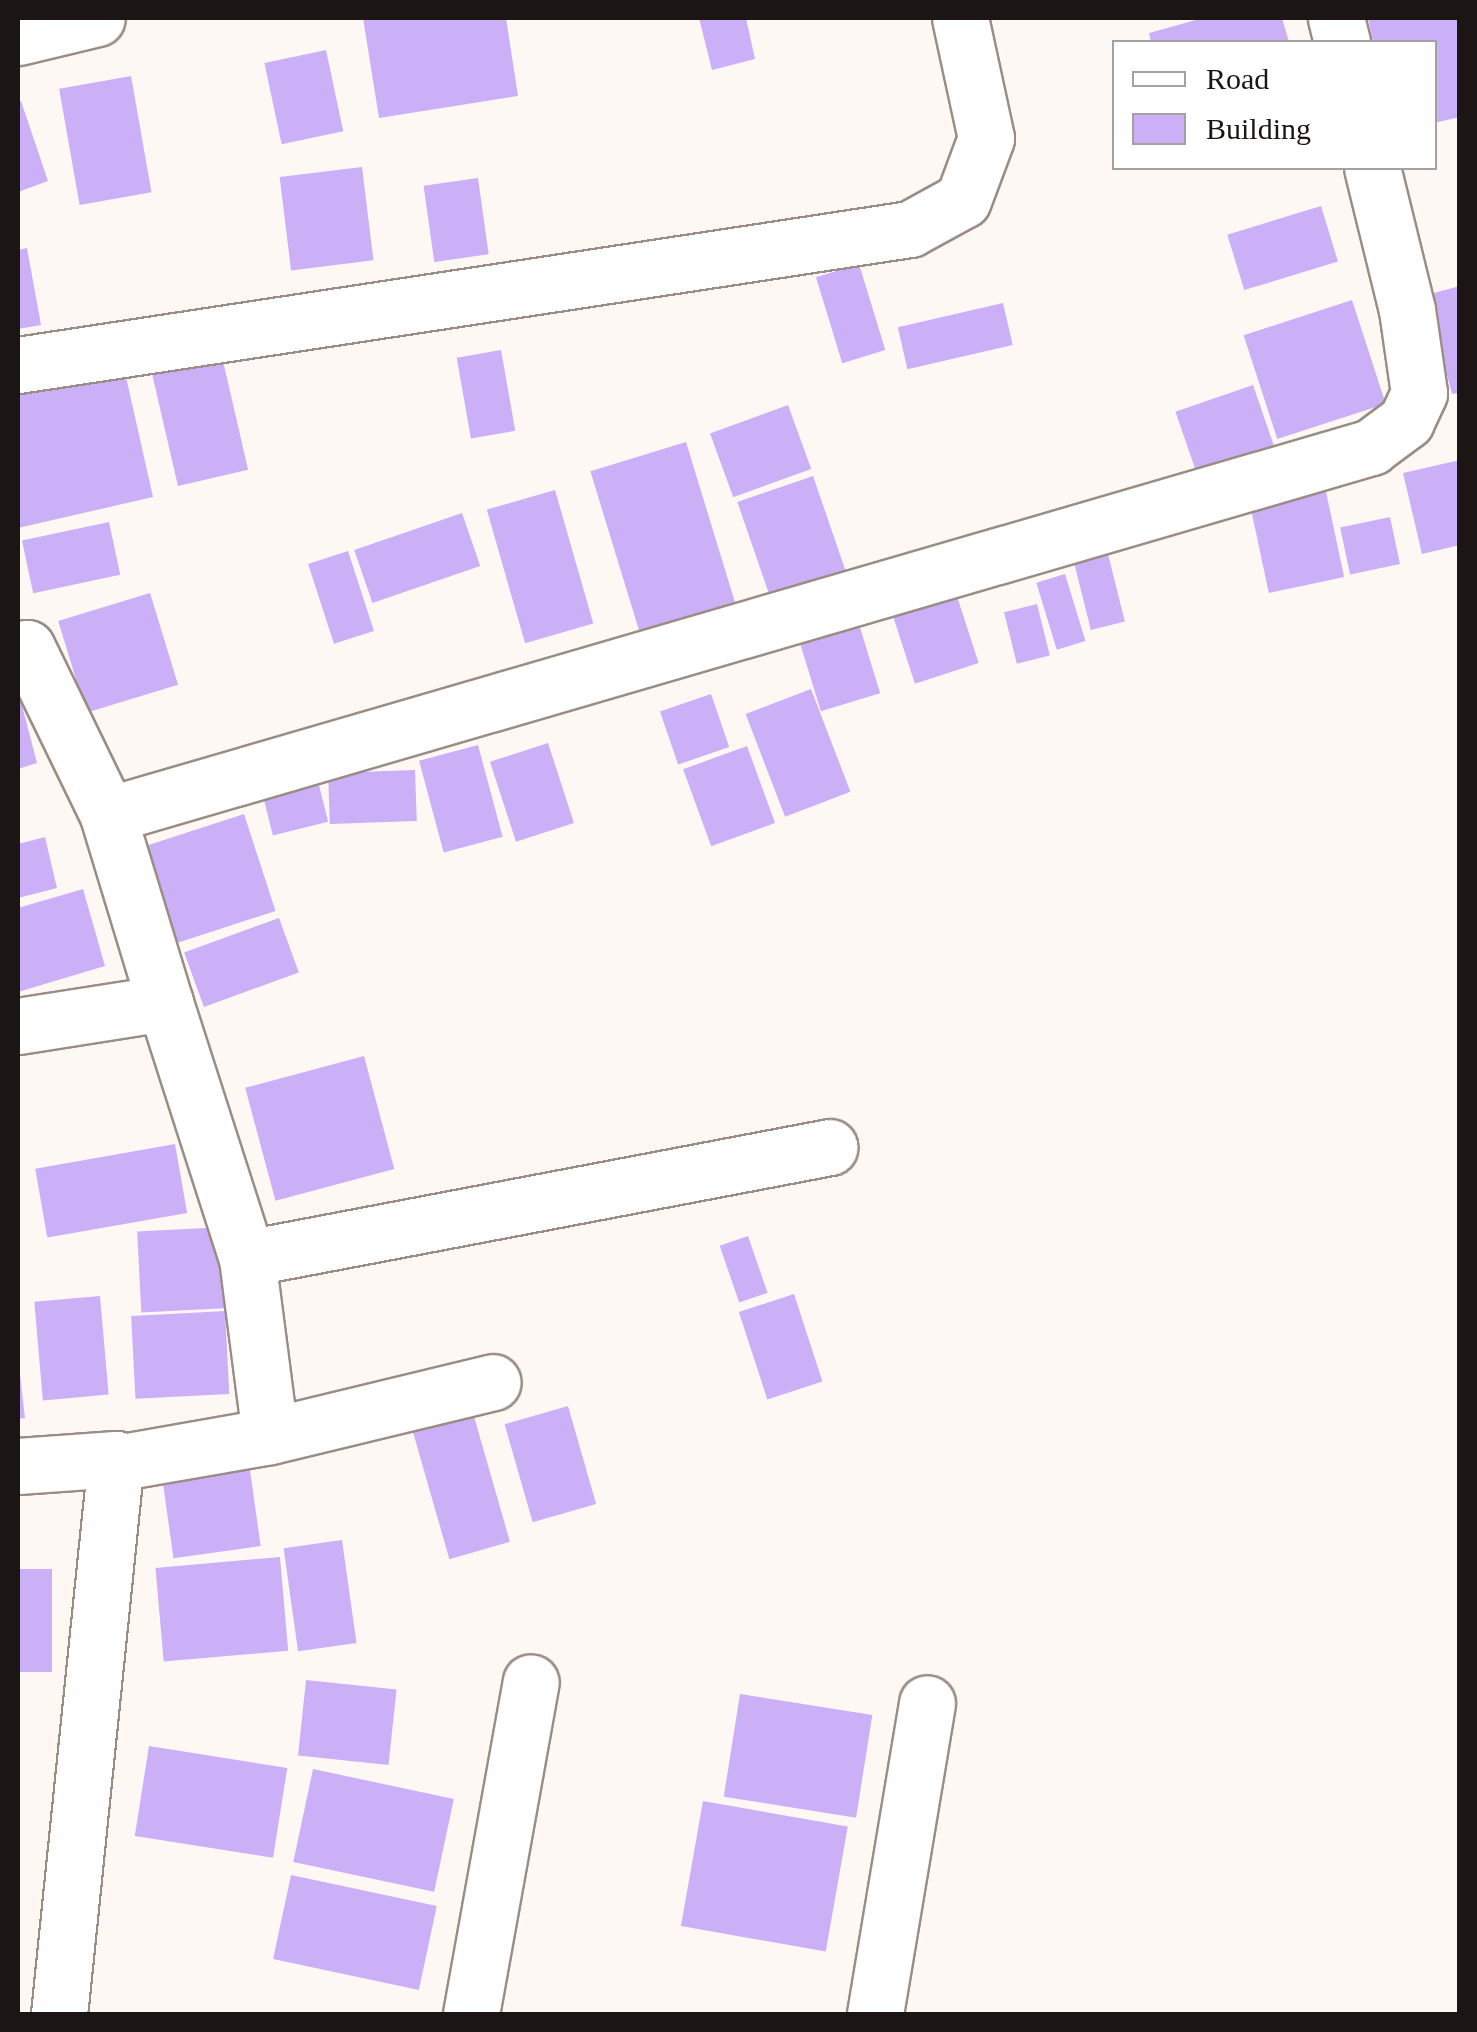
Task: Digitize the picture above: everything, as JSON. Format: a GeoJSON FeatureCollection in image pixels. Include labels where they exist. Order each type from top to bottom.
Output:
{"type":"FeatureCollection","features":[{"type":"Feature","properties":{"kind":"street"},"geometry":{"type":"LineString","coordinates":[[18,36],[97,18]]}},
{"type":"Feature","properties":{"kind":"street"},"geometry":{"type":"LineString","coordinates":[[18,365],[910,229],[962,200],[986,138],[960,18]]}},
{"type":"Feature","properties":{"kind":"street"},"geometry":{"type":"LineString","coordinates":[[108,814],[1372,448],[1406,420],[1419,393],[1407,310],[1372,170]]}},
{"type":"Feature","properties":{"kind":"street"},"geometry":{"type":"LineString","coordinates":[[21,640],[108,814],[247,1258],[270,1436]]}},
{"type":"Feature","properties":{"kind":"street"},"geometry":{"type":"LineString","coordinates":[[18,1026],[165,1003]]}},
{"type":"Feature","properties":{"kind":"street"},"geometry":{"type":"LineString","coordinates":[[247,1258],[830,1147]]}},
{"type":"Feature","properties":{"kind":"street"},"geometry":{"type":"LineString","coordinates":[[18,1466],[116,1462],[270,1436],[493,1382]]}},
{"type":"Feature","properties":{"kind":"street"},"geometry":{"type":"LineString","coordinates":[[59,2014],[116,1462]]}},
{"type":"Feature","properties":{"kind":"street"},"geometry":{"type":"LineString","coordinates":[[471,2014],[531,1682]]}},
{"type":"Feature","properties":{"kind":"street"},"geometry":{"type":"LineString","coordinates":[[875,2014],[927,1703]]}},
{"type":"Feature","properties":{"kind":"building"},"geometry":{"type":"Polygon","coordinates":[[[363,18],[506,18],[518,96],[379,118],[363,18]]]}},
{"type":"Feature","properties":{"kind":"building"},"geometry":{"type":"Polygon","coordinates":[[[699,18],[746,18],[755,59],[712,70],[699,18]]]}},
{"type":"Feature","properties":{"kind":"building"},"geometry":{"type":"Polygon","coordinates":[[[1203,18],[1282,18],[1288,40],[1151,40],[1149,33],[1203,18]]]}},
{"type":"Feature","properties":{"kind":"building"},"geometry":{"type":"Polygon","coordinates":[[[1368,18],[1460,18],[1460,117],[1437,122],[1437,40],[1373,40],[1368,18]]]}},
{"type":"Feature","properties":{"kind":"building"},"geometry":{"type":"Polygon","coordinates":[[[326,50],[343,131],[282,144],[264,63],[326,50]]]}},
{"type":"Feature","properties":{"kind":"building"},"geometry":{"type":"Polygon","coordinates":[[[131,76],[151,192],[80,205],[59,89],[131,76]]]}},
{"type":"Feature","properties":{"kind":"building"},"geometry":{"type":"Polygon","coordinates":[[[21,101],[48,181],[18,192],[18,102],[21,101]]]}},
{"type":"Feature","properties":{"kind":"building"},"geometry":{"type":"Polygon","coordinates":[[[362,167],[373,260],[291,270],[280,177],[362,167]]]}},
{"type":"Feature","properties":{"kind":"building"},"geometry":{"type":"Polygon","coordinates":[[[478,178],[489,254],[434,262],[424,186],[478,178]]]}},
{"type":"Feature","properties":{"kind":"building"},"geometry":{"type":"Polygon","coordinates":[[[1321,206],[1338,261],[1244,290],[1227,235],[1321,206]]]}},
{"type":"Feature","properties":{"kind":"building"},"geometry":{"type":"Polygon","coordinates":[[[27,248],[41,325],[18,329],[18,250],[27,248]]]}},
{"type":"Feature","properties":{"kind":"building"},"geometry":{"type":"Polygon","coordinates":[[[859,264],[885,350],[842,363],[816,277],[859,264]]]}},
{"type":"Feature","properties":{"kind":"building"},"geometry":{"type":"Polygon","coordinates":[[[1460,286],[1460,393],[1452,394],[1426,295],[1460,286]]]}},
{"type":"Feature","properties":{"kind":"building"},"geometry":{"type":"Polygon","coordinates":[[[1352,300],[1386,404],[1277,439],[1244,335],[1352,300]]]}},
{"type":"Feature","properties":{"kind":"building"},"geometry":{"type":"Polygon","coordinates":[[[1003,303],[1013,345],[907,369],[898,327],[1003,303]]]}},
{"type":"Feature","properties":{"kind":"building"},"geometry":{"type":"Polygon","coordinates":[[[220,348],[248,470],[178,486],[150,364],[220,348]]]}},
{"type":"Feature","properties":{"kind":"building"},"geometry":{"type":"Polygon","coordinates":[[[501,350],[515,431],[471,439],[457,358],[501,350]]]}},
{"type":"Feature","properties":{"kind":"building"},"geometry":{"type":"Polygon","coordinates":[[[124,368],[153,497],[18,528],[18,394],[124,368]]]}},
{"type":"Feature","properties":{"kind":"building"},"geometry":{"type":"Polygon","coordinates":[[[1253,385],[1274,446],[1197,473],[1175,412],[1253,385]]]}},
{"type":"Feature","properties":{"kind":"building"},"geometry":{"type":"Polygon","coordinates":[[[788,405],[811,469],[733,497],[710,433],[788,405]]]}},
{"type":"Feature","properties":{"kind":"building"},"geometry":{"type":"Polygon","coordinates":[[[686,442],[737,607],[641,637],[590,471],[686,442]]]}},
{"type":"Feature","properties":{"kind":"building"},"geometry":{"type":"Polygon","coordinates":[[[1460,460],[1460,545],[1422,554],[1403,473],[1460,460]]]}},
{"type":"Feature","properties":{"kind":"building"},"geometry":{"type":"Polygon","coordinates":[[[813,476],[849,582],[774,608],[737,502],[813,476]]]}},
{"type":"Feature","properties":{"kind":"building"},"geometry":{"type":"Polygon","coordinates":[[[1325,487],[1344,577],[1269,593],[1250,503],[1325,487]]]}},
{"type":"Feature","properties":{"kind":"building"},"geometry":{"type":"Polygon","coordinates":[[[555,490],[593,624],[525,643],[487,510],[555,490]]]}},
{"type":"Feature","properties":{"kind":"building"},"geometry":{"type":"Polygon","coordinates":[[[462,513],[480,566],[372,603],[354,550],[462,513]]]}},
{"type":"Feature","properties":{"kind":"building"},"geometry":{"type":"Polygon","coordinates":[[[1390,517],[1400,564],[1350,575],[1340,528],[1390,517]]]}},
{"type":"Feature","properties":{"kind":"building"},"geometry":{"type":"Polygon","coordinates":[[[109,522],[120,575],[33,593],[22,541],[109,522]]]}},
{"type":"Feature","properties":{"kind":"building"},"geometry":{"type":"Polygon","coordinates":[[[1104,538],[1125,621],[1091,630],[1070,546],[1104,538]]]}},
{"type":"Feature","properties":{"kind":"building"},"geometry":{"type":"Polygon","coordinates":[[[348,551],[374,631],[334,644],[308,564],[348,551]]]}},
{"type":"Feature","properties":{"kind":"building"},"geometry":{"type":"Polygon","coordinates":[[[1065,574],[1085,641],[1057,650],[1036,583],[1065,574]]]}},
{"type":"Feature","properties":{"kind":"building"},"geometry":{"type":"Polygon","coordinates":[[[953,584],[979,663],[915,684],[889,605],[953,584]]]}},
{"type":"Feature","properties":{"kind":"building"},"geometry":{"type":"Polygon","coordinates":[[[150,593],[178,685],[86,713],[58,621],[150,593]]]}},
{"type":"Feature","properties":{"kind":"building"},"geometry":{"type":"Polygon","coordinates":[[[1037,604],[1050,655],[1017,664],[1004,612],[1037,604]]]}},
{"type":"Feature","properties":{"kind":"building"},"geometry":{"type":"Polygon","coordinates":[[[855,611],[880,693],[821,711],[796,629],[855,611]]]}},
{"type":"Feature","properties":{"kind":"building"},"geometry":{"type":"Polygon","coordinates":[[[811,689],[850,792],[785,817],[746,714],[811,689]]]}},
{"type":"Feature","properties":{"kind":"building"},"geometry":{"type":"Polygon","coordinates":[[[711,694],[729,747],[678,765],[660,712],[711,694]]]}},
{"type":"Feature","properties":{"kind":"building"},"geometry":{"type":"Polygon","coordinates":[[[18,695],[37,763],[18,769],[18,695]]]}},
{"type":"Feature","properties":{"kind":"building"},"geometry":{"type":"Polygon","coordinates":[[[548,743],[574,823],[516,842],[490,762],[548,743]]]}},
{"type":"Feature","properties":{"kind":"building"},"geometry":{"type":"Polygon","coordinates":[[[478,745],[503,837],[444,853],[419,761],[478,745]]]}},
{"type":"Feature","properties":{"kind":"building"},"geometry":{"type":"Polygon","coordinates":[[[747,746],[775,823],[711,846],[683,769],[747,746]]]}},
{"type":"Feature","properties":{"kind":"building"},"geometry":{"type":"Polygon","coordinates":[[[415,770],[417,821],[330,824],[328,773],[415,770]]]}},
{"type":"Feature","properties":{"kind":"building"},"geometry":{"type":"Polygon","coordinates":[[[318,781],[328,822],[273,836],[263,795],[318,781]]]}},
{"type":"Feature","properties":{"kind":"building"},"geometry":{"type":"Polygon","coordinates":[[[244,814],[276,911],[159,949],[127,852],[244,814]]]}},
{"type":"Feature","properties":{"kind":"building"},"geometry":{"type":"Polygon","coordinates":[[[45,837],[57,888],[18,898],[18,844],[45,837]]]}},
{"type":"Feature","properties":{"kind":"building"},"geometry":{"type":"Polygon","coordinates":[[[83,889],[105,966],[18,992],[18,908],[83,889]]]}},
{"type":"Feature","properties":{"kind":"building"},"geometry":{"type":"Polygon","coordinates":[[[279,918],[299,973],[204,1007],[184,953],[279,918]]]}},
{"type":"Feature","properties":{"kind":"building"},"geometry":{"type":"Polygon","coordinates":[[[364,1056],[394,1169],[275,1201],[245,1088],[364,1056]]]}},
{"type":"Feature","properties":{"kind":"building"},"geometry":{"type":"Polygon","coordinates":[[[175,1144],[187,1213],[47,1238],[35,1169],[175,1144]]]}},
{"type":"Feature","properties":{"kind":"building"},"geometry":{"type":"Polygon","coordinates":[[[225,1227],[229,1308],[141,1312],[137,1232],[225,1227]]]}},
{"type":"Feature","properties":{"kind":"building"},"geometry":{"type":"Polygon","coordinates":[[[748,1236],[768,1293],[739,1302],[720,1246],[748,1236]]]}},
{"type":"Feature","properties":{"kind":"building"},"geometry":{"type":"Polygon","coordinates":[[[794,1294],[822,1381],[767,1399],[739,1312],[794,1294]]]}},
{"type":"Feature","properties":{"kind":"building"},"geometry":{"type":"Polygon","coordinates":[[[100,1296],[109,1395],[43,1400],[34,1302],[100,1296]]]}},
{"type":"Feature","properties":{"kind":"building"},"geometry":{"type":"Polygon","coordinates":[[[225,1311],[229,1394],[135,1399],[131,1316],[225,1311]]]}},
{"type":"Feature","properties":{"kind":"building"},"geometry":{"type":"Polygon","coordinates":[[[18,1357],[25,1418],[18,1419],[18,1357]]]}},
{"type":"Feature","properties":{"kind":"building"},"geometry":{"type":"Polygon","coordinates":[[[568,1406],[596,1504],[533,1522],[505,1424],[568,1406]]]}},
{"type":"Feature","properties":{"kind":"building"},"geometry":{"type":"Polygon","coordinates":[[[473,1413],[510,1542],[449,1559],[412,1430],[473,1413]]]}},
{"type":"Feature","properties":{"kind":"building"},"geometry":{"type":"Polygon","coordinates":[[[247,1449],[261,1546],[173,1558],[160,1461],[247,1449]]]}},
{"type":"Feature","properties":{"kind":"building"},"geometry":{"type":"Polygon","coordinates":[[[342,1540],[356,1643],[298,1651],[284,1548],[342,1540]]]}},
{"type":"Feature","properties":{"kind":"building"},"geometry":{"type":"Polygon","coordinates":[[[280,1557],[288,1651],[164,1662],[155,1568],[280,1557]]]}},
{"type":"Feature","properties":{"kind":"building"},"geometry":{"type":"Polygon","coordinates":[[[18,1569],[52,1569],[52,1672],[18,1672],[18,1569]]]}},
{"type":"Feature","properties":{"kind":"building"},"geometry":{"type":"Polygon","coordinates":[[[306,1680],[397,1690],[389,1765],[298,1756],[306,1680]]]}},
{"type":"Feature","properties":{"kind":"building"},"geometry":{"type":"Polygon","coordinates":[[[740,1694],[872,1715],[856,1818],[724,1797],[740,1694]]]}},
{"type":"Feature","properties":{"kind":"building"},"geometry":{"type":"Polygon","coordinates":[[[149,1746],[287,1768],[273,1858],[135,1836],[149,1746]]]}},
{"type":"Feature","properties":{"kind":"building"},"geometry":{"type":"Polygon","coordinates":[[[313,1769],[454,1799],[434,1892],[293,1862],[313,1769]]]}},
{"type":"Feature","properties":{"kind":"building"},"geometry":{"type":"Polygon","coordinates":[[[703,1801],[848,1827],[826,1952],[681,1926],[703,1801]]]}},
{"type":"Feature","properties":{"kind":"building"},"geometry":{"type":"Polygon","coordinates":[[[291,1875],[437,1906],[419,1990],[273,1959],[291,1875]]]}}]}
